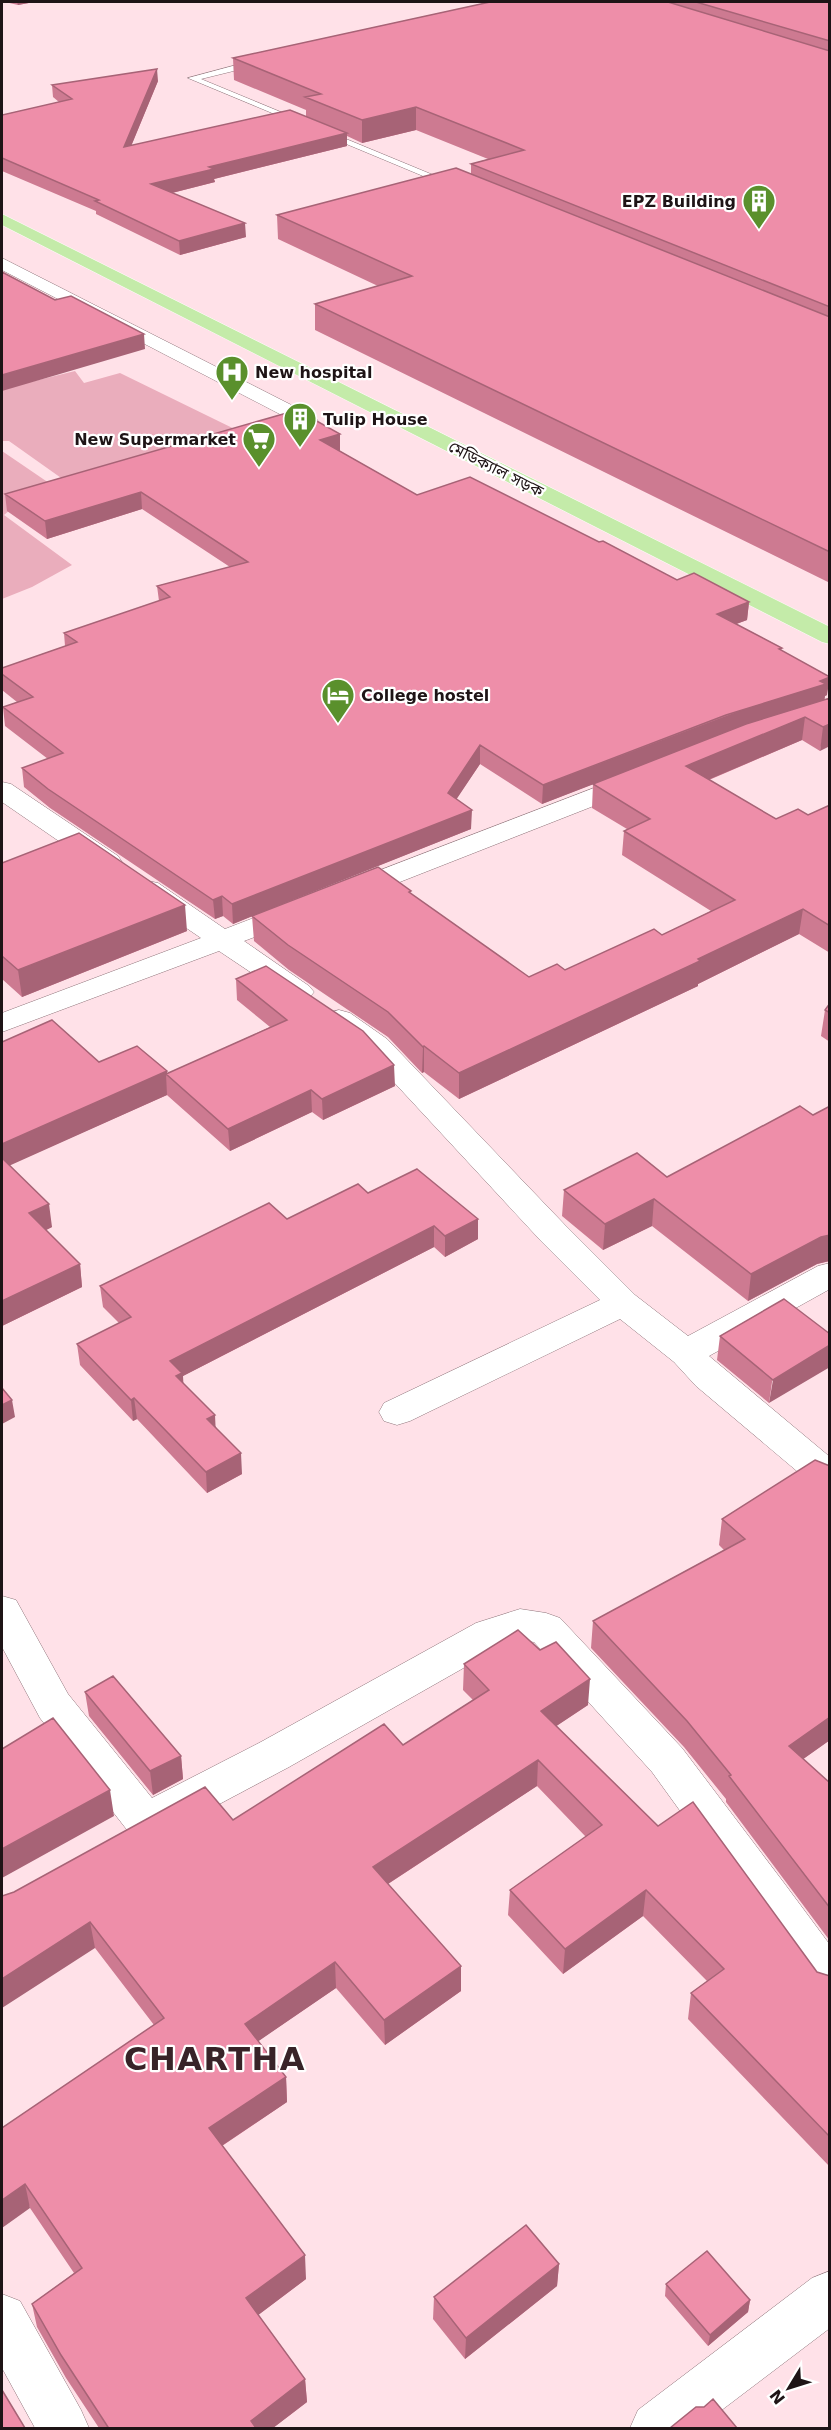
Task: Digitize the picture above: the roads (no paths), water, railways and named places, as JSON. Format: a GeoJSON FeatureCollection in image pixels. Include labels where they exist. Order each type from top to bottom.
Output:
{"type":"FeatureCollection","features":[{"type":"Feature","properties":{"kind":"main road","name":"মেডিক্যাল সড়ক"},"geometry":{"type":"LineString","coordinates":[[2,219],[830,638]]}},
{"type":"Feature","properties":{"kind":"street"},"geometry":{"type":"LineString","coordinates":[[2,263],[308,421]]}},
{"type":"Feature","properties":{"kind":"street"},"geometry":{"type":"LineString","coordinates":[[2,1023],[657,772]]}},
{"type":"Feature","properties":{"kind":"street"},"geometry":{"type":"LineString","coordinates":[[2,790],[376,1045],[622,1303],[686,1353],[709,1377],[830,1478]]}},
{"type":"Feature","properties":{"kind":"street"},"geometry":{"type":"LineString","coordinates":[[686,1353],[830,1274]]}},
{"type":"Feature","properties":{"kind":"street"},"geometry":{"type":"LineString","coordinates":[[397,1412],[622,1303]]}},
{"type":"Feature","properties":{"kind":"street"},"geometry":{"type":"LineString","coordinates":[[2,1611],[54,1706],[131,1831],[274,1755],[490,1634],[520,1624],[546,1629],[667,1760],[830,1982]]}},
{"type":"Feature","properties":{"kind":"street"},"geometry":{"type":"LineString","coordinates":[[656,2428],[830,2296]]}},
{"type":"Feature","properties":{"kind":"street"},"geometry":{"type":"LineString","coordinates":[[2,2319],[63,2428]]}},
{"type":"Feature","properties":{"kind":"lane"},"geometry":{"type":"LineString","coordinates":[[272,59],[192,78],[456,187]]}},
{"type":"Feature","properties":{"kind":"place","name":"EPZ Building"},"geometry":{"type":"Point","coordinates":[759,230]}},
{"type":"Feature","properties":{"kind":"place","name":"New hospital"},"geometry":{"type":"Point","coordinates":[232,401]}},
{"type":"Feature","properties":{"kind":"place","name":"Tulip House"},"geometry":{"type":"Point","coordinates":[300,448]}},
{"type":"Feature","properties":{"kind":"place","name":"New Supermarket"},"geometry":{"type":"Point","coordinates":[259,468]}},
{"type":"Feature","properties":{"kind":"place","name":"College hostel"},"geometry":{"type":"Point","coordinates":[338,724]}},
{"type":"Feature","properties":{"kind":"district","name":"CHARTHA"},"geometry":{"type":"Point","coordinates":[215,2059]}}]}
